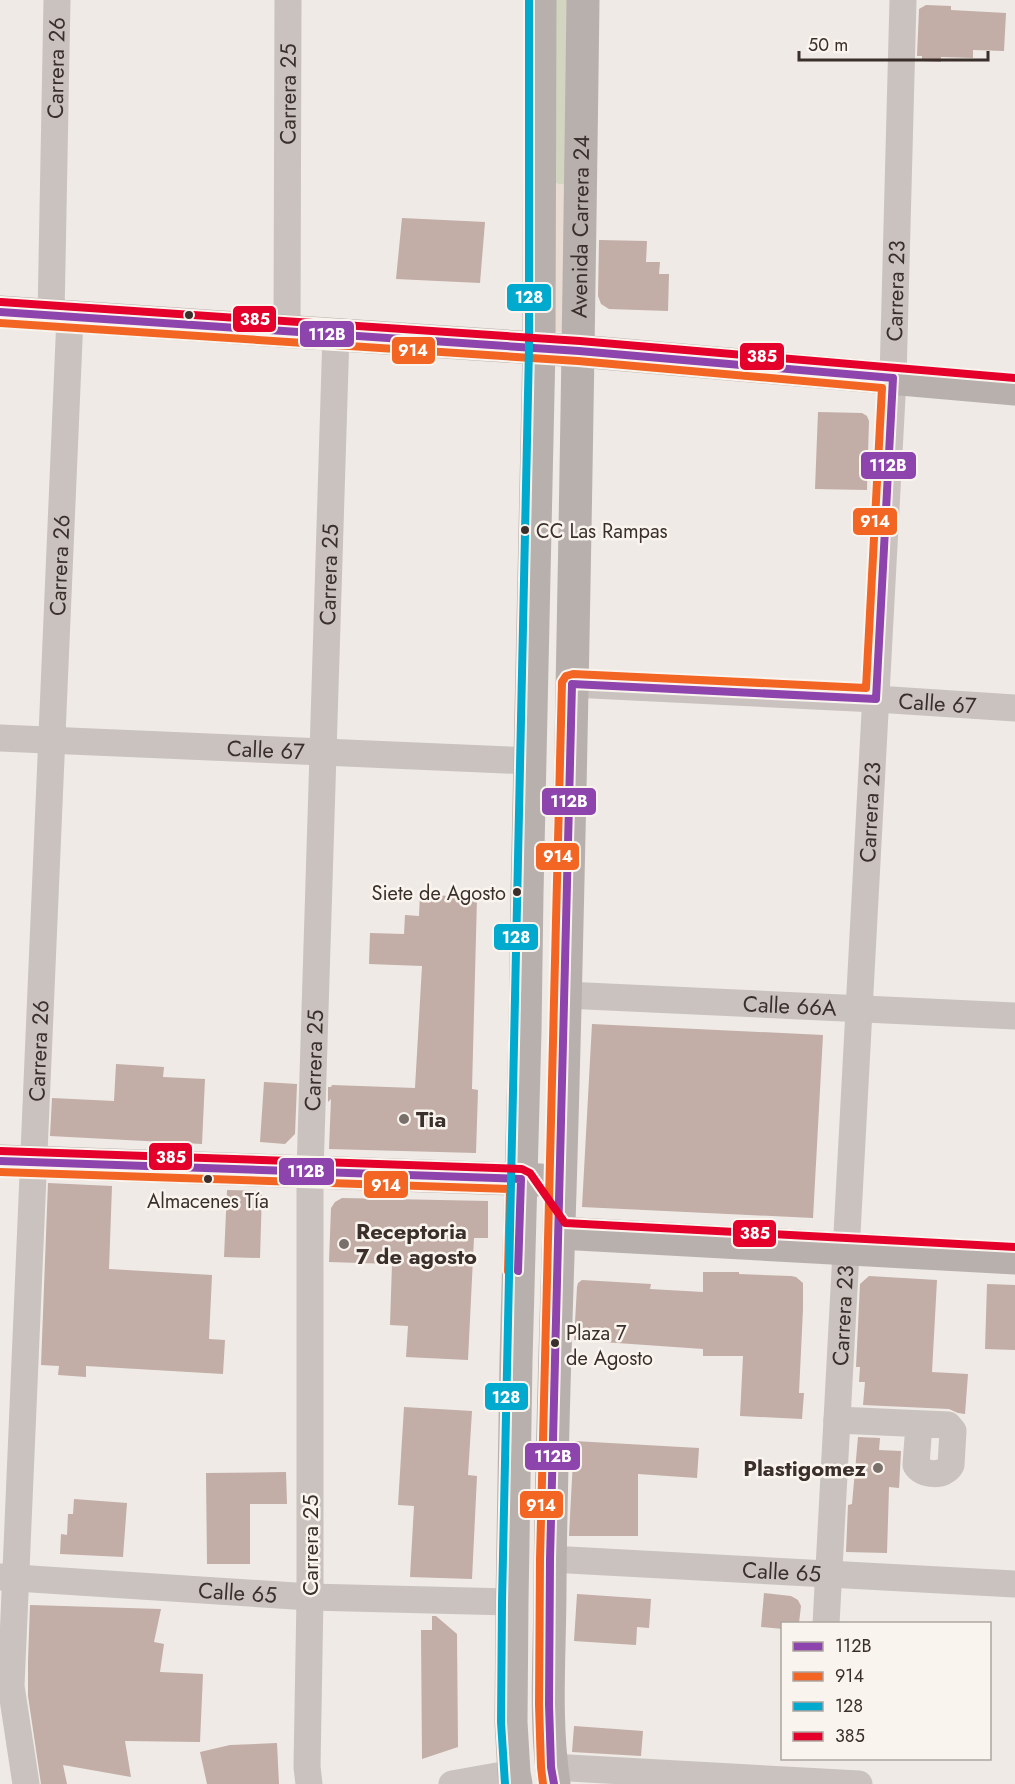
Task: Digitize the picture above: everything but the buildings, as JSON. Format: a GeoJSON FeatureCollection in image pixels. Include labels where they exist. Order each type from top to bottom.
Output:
{"type":"FeatureCollection","features":[{"type":"Feature","properties":{"kind":"main road","name":"Avenida Carrera 24"},"geometry":{"type":"LineString","coordinates":[[515,1778],[511,1722],[512,1602],[539,348],[540,0]]}},
{"type":"Feature","properties":{"kind":"main road","name":"Avenida Carrera 24"},"geometry":{"type":"LineString","coordinates":[[553,1775],[549,1704],[550,1559],[572,684],[584,0]]}},
{"type":"Feature","properties":{"kind":"main road"},"geometry":{"type":"LineString","coordinates":[[0,312],[579,351],[1015,389]]}},
{"type":"Feature","properties":{"kind":"main road"},"geometry":{"type":"LineString","coordinates":[[0,1161],[561,1181]]}},
{"type":"Feature","properties":{"kind":"main road"},"geometry":{"type":"LineString","coordinates":[[521,1179],[559,1233],[1015,1258]]}},
{"type":"Feature","properties":{"kind":"street","name":"Carrera 26"},"geometry":{"type":"LineString","coordinates":[[26,1784],[11,1686],[8,1577],[34,1162],[52,740],[60,316],[57,0]]}},
{"type":"Feature","properties":{"kind":"street","name":"Carrera 25"},"geometry":{"type":"LineString","coordinates":[[287,331],[288,0]]}},
{"type":"Feature","properties":{"kind":"street","name":"Carrera 23"},"geometry":{"type":"LineString","coordinates":[[826,1622],[893,378],[903,0]]}},
{"type":"Feature","properties":{"kind":"street","name":"Carrera 25"},"geometry":{"type":"LineString","coordinates":[[309,1784],[307,1767],[310,1597],[310,1172],[336,334]]}},
{"type":"Feature","properties":{"kind":"street","name":"Calle 67"},"geometry":{"type":"LineString","coordinates":[[572,684],[1015,708]]}},
{"type":"Feature","properties":{"kind":"street","name":"Calle 67"},"geometry":{"type":"LineString","coordinates":[[0,738],[530,761]]}},
{"type":"Feature","properties":{"kind":"street","name":"Calle 66A"},"geometry":{"type":"LineString","coordinates":[[565,995],[1015,1016]]}},
{"type":"Feature","properties":{"kind":"street"},"geometry":{"type":"LineString","coordinates":[[837,1420],[919,1424]]}},
{"type":"Feature","properties":{"kind":"street","name":"Calle 65"},"geometry":{"type":"LineString","coordinates":[[550,1559],[1015,1584]]}},
{"type":"Feature","properties":{"kind":"street","name":"Calle 65"},"geometry":{"type":"LineString","coordinates":[[8,1577],[310,1597],[512,1602]]}},
{"type":"Feature","properties":{"kind":"street"},"geometry":{"type":"LineString","coordinates":[[553,1775],[820,1774],[859,1784]]}},
{"type":"Feature","properties":{"kind":"street"},"geometry":{"type":"LineString","coordinates":[[452,1784],[515,1778]]}},
{"type":"Feature","properties":{"kind":"green space"},"geometry":{"type":"Polygon","coordinates":[[[552,0],[567,0],[566,185],[552,183],[552,0]]]}},
{"type":"Feature","properties":{"kind":"shaded area"},"geometry":{"type":"Polygon","coordinates":[[[552,183],[566,185],[566,332],[553,332],[552,183]]]}},
{"type":"Feature","properties":{"kind":"transit line","name":"128"},"geometry":{"type":"LineString","coordinates":[[505,1784],[501,1722],[502,1602],[529,348],[529,0]]}},
{"type":"Feature","properties":{"kind":"transit line","name":"385"},"geometry":{"type":"LineString","coordinates":[[1,302],[580,341],[1015,378]]}},
{"type":"Feature","properties":{"kind":"transit line","name":"112B"},"geometry":{"type":"LineString","coordinates":[[0,312],[579,351],[893,378],[876,699],[572,684],[550,1559],[549,1704],[551,1767],[554,1784]]}},
{"type":"Feature","properties":{"kind":"transit line","name":"914"},"geometry":{"type":"LineString","coordinates":[[0,323],[578,361],[882,388],[866,688],[573,674],[566,676],[562,682],[540,1559],[539,1704],[543,1784]]}},
{"type":"Feature","properties":{"kind":"transit line","name":"385"},"geometry":{"type":"LineString","coordinates":[[0,1151],[522,1169],[530,1173],[565,1223],[1015,1247]]}},
{"type":"Feature","properties":{"kind":"transit line","name":"112B"},"geometry":{"type":"LineString","coordinates":[[0,1161],[521,1179],[518,1271]]}},
{"type":"Feature","properties":{"kind":"transit line","name":"914"},"geometry":{"type":"LineString","coordinates":[[0,1172],[510,1189],[508,1271]]}},
{"type":"Feature","properties":{"kind":"place","name":"CC Las Rampas"},"geometry":{"type":"Point","coordinates":[525,530]}},
{"type":"Feature","properties":{"kind":"place","name":"Siete de Agosto"},"geometry":{"type":"Point","coordinates":[517,892]}},
{"type":"Feature","properties":{"kind":"place","name":"Tia"},"geometry":{"type":"Point","coordinates":[404,1119]}},
{"type":"Feature","properties":{"kind":"place","name":"Almacenes Tía"},"geometry":{"type":"Point","coordinates":[208,1179]}},
{"type":"Feature","properties":{"kind":"place","name":"Receptoria 7 de agosto"},"geometry":{"type":"Point","coordinates":[344,1244]}},
{"type":"Feature","properties":{"kind":"place","name":"Plaza 7 de Agosto"},"geometry":{"type":"Point","coordinates":[555,1343]}},
{"type":"Feature","properties":{"kind":"place","name":"Plastigomez"},"geometry":{"type":"Point","coordinates":[878,1468]}}]}
